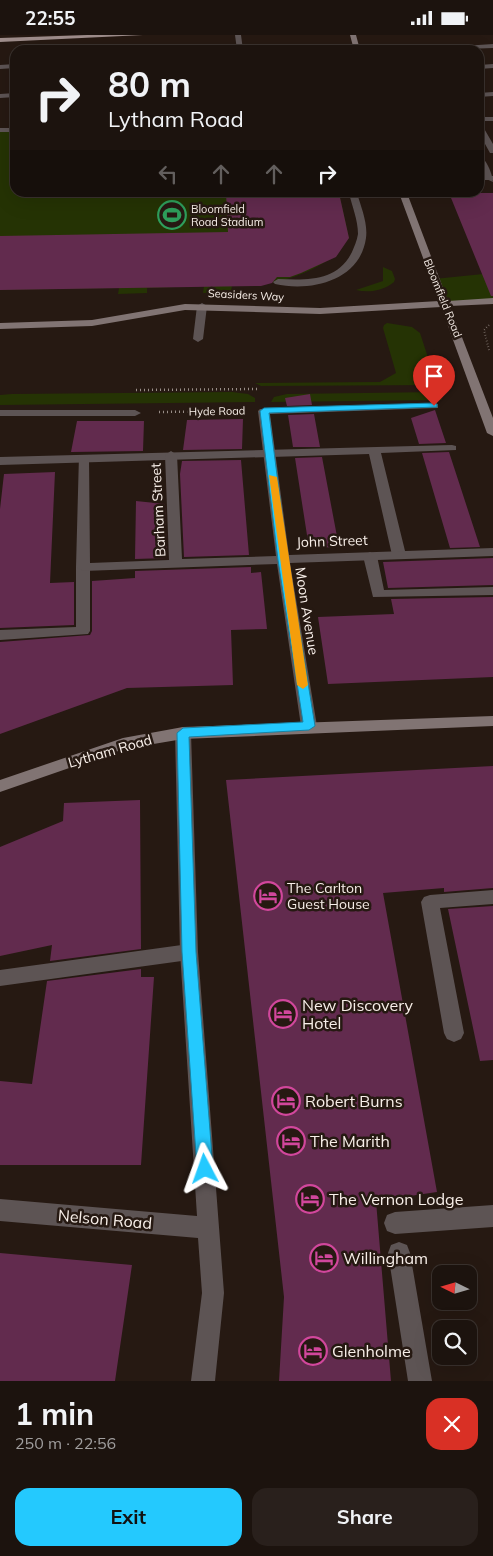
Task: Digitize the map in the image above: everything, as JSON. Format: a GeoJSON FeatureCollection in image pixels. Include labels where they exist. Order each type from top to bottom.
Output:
{"type":"FeatureCollection","features":[{"type":"Feature","properties":{"kind":"main road"},"geometry":{"type":"LineString","coordinates":[[0,40],[140,35]]}},
{"type":"Feature","properties":{"kind":"street"},"geometry":{"type":"LineString","coordinates":[[484,136],[493,151]]}},
{"type":"Feature","properties":{"kind":"street"},"geometry":{"type":"LineString","coordinates":[[278,281],[315,282],[341,274],[349,267],[362,237],[354,197]]}},
{"type":"Feature","properties":{"kind":"street","name":"Bloomfield Road"},"geometry":{"type":"LineString","coordinates":[[406,197],[493,433]]}},
{"type":"Feature","properties":{"kind":"street","name":"Seasiders Way"},"geometry":{"type":"LineString","coordinates":[[0,326],[92,323],[171,309],[202,306],[320,311],[493,301]]}},
{"type":"Feature","properties":{"kind":"street"},"geometry":{"type":"LineString","coordinates":[[198,339],[202,306]]}},
{"type":"Feature","properties":{"kind":"street","name":"Hyde Road"},"geometry":{"type":"LineString","coordinates":[[264,411],[434,406]]}},
{"type":"Feature","properties":{"kind":"street","name":"Moon Avenue"},"geometry":{"type":"LineString","coordinates":[[264,411],[283,560],[309,726]]}},
{"type":"Feature","properties":{"kind":"street"},"geometry":{"type":"LineString","coordinates":[[0,413],[135,413]]}},
{"type":"Feature","properties":{"kind":"street"},"geometry":{"type":"LineString","coordinates":[[0,461],[83,457],[452,448]]}},
{"type":"Feature","properties":{"kind":"street"},"geometry":{"type":"LineString","coordinates":[[374,450],[399,555]]}},
{"type":"Feature","properties":{"kind":"street","name":"Barham Street"},"geometry":{"type":"LineString","coordinates":[[171,455],[176,564]]}},
{"type":"Feature","properties":{"kind":"street"},"geometry":{"type":"LineString","coordinates":[[0,635],[83,631],[83,457]]}},
{"type":"Feature","properties":{"kind":"street","name":"John Street"},"geometry":{"type":"LineString","coordinates":[[83,567],[493,552]]}},
{"type":"Feature","properties":{"kind":"street"},"geometry":{"type":"LineString","coordinates":[[370,556],[378,594],[493,591]]}},
{"type":"Feature","properties":{"kind":"street","name":"Lytham Road"},"geometry":{"type":"LineString","coordinates":[[0,786],[123,745],[183,733],[309,726],[493,721]]}},
{"type":"Feature","properties":{"kind":"street"},"geometry":{"type":"LineString","coordinates":[[183,733],[189,952],[213,1293],[203,1381]]}},
{"type":"Feature","properties":{"kind":"street"},"geometry":{"type":"LineString","coordinates":[[454,1033],[430,902],[493,897]]}},
{"type":"Feature","properties":{"kind":"street"},"geometry":{"type":"LineString","coordinates":[[0,978],[189,952]]}},
{"type":"Feature","properties":{"kind":"street","name":"Nelson Road"},"geometry":{"type":"LineString","coordinates":[[0,1210],[209,1228]]}},
{"type":"Feature","properties":{"kind":"street"},"geometry":{"type":"LineString","coordinates":[[395,1223],[493,1216]]}},
{"type":"Feature","properties":{"kind":"street"},"geometry":{"type":"LineString","coordinates":[[399,1253],[420,1381]]}},
{"type":"Feature","properties":{"kind":"path"},"geometry":{"type":"LineString","coordinates":[[491,354],[484,330],[493,321]]}},
{"type":"Feature","properties":{"kind":"path"},"geometry":{"type":"LineString","coordinates":[[127,390],[263,389]]}},
{"type":"Feature","properties":{"kind":"path","name":"Hyde Road"},"geometry":{"type":"LineString","coordinates":[[135,413],[264,411]]}},
{"type":"Feature","properties":{"kind":"green space","name":"Bloomfield Road Stadium"},"geometry":{"type":"Polygon","coordinates":[[[0,132],[10,132],[10,197],[340,197],[349,238],[334,256],[308,271],[271,283],[232,286],[231,292],[203,293],[204,286],[147,288],[147,293],[118,294],[119,288],[0,290],[0,132]]]}},
{"type":"Feature","properties":{"kind":"green space"},"geometry":{"type":"Polygon","coordinates":[[[383,267],[392,271],[395,279],[394,282],[376,291],[356,290],[383,281],[383,267]]]}},
{"type":"Feature","properties":{"kind":"green space"},"geometry":{"type":"Polygon","coordinates":[[[493,273],[493,301],[446,305],[434,279],[493,273]]]}},
{"type":"Feature","properties":{"kind":"green space"},"geometry":{"type":"Polygon","coordinates":[[[387,323],[412,327],[420,333],[437,385],[261,386],[255,383],[380,382],[396,373],[383,328],[387,323]]]}},
{"type":"Feature","properties":{"kind":"green space"},"geometry":{"type":"Polygon","coordinates":[[[232,392],[248,394],[255,398],[255,402],[0,405],[0,395],[12,394],[232,392]]]}},
{"type":"Feature","properties":{"kind":"green space"},"geometry":{"type":"Polygon","coordinates":[[[439,392],[442,400],[271,402],[274,397],[287,394],[439,392]]]}},
{"type":"Feature","properties":{"kind":"building"},"geometry":{"type":"Polygon","coordinates":[[[484,193],[493,193],[493,296],[491,296],[451,197],[484,197],[484,193]]]}},
{"type":"Feature","properties":{"kind":"building","name":"Bloomfield Road Stadium"},"geometry":{"type":"Polygon","coordinates":[[[226,197],[340,197],[349,238],[336,257],[290,277],[277,277],[272,283],[261,286],[0,290],[0,236],[228,232],[226,197]]]}},
{"type":"Feature","properties":{"kind":"building"},"geometry":{"type":"Polygon","coordinates":[[[310,394],[312,405],[287,406],[285,398],[310,394]]]}},
{"type":"Feature","properties":{"kind":"building"},"geometry":{"type":"Polygon","coordinates":[[[435,410],[446,443],[419,444],[411,418],[435,410]]]}},
{"type":"Feature","properties":{"kind":"building"},"geometry":{"type":"Polygon","coordinates":[[[314,414],[320,447],[293,447],[288,415],[314,414]]]}},
{"type":"Feature","properties":{"kind":"building"},"geometry":{"type":"Polygon","coordinates":[[[243,419],[242,449],[183,450],[187,420],[243,419]]]}},
{"type":"Feature","properties":{"kind":"building"},"geometry":{"type":"Polygon","coordinates":[[[77,421],[144,421],[143,451],[71,452],[77,421]]]}},
{"type":"Feature","properties":{"kind":"building"},"geometry":{"type":"Polygon","coordinates":[[[449,452],[480,547],[450,548],[422,453],[449,452]]]}},
{"type":"Feature","properties":{"kind":"building"},"geometry":{"type":"Polygon","coordinates":[[[322,457],[339,547],[309,548],[295,458],[322,457]]]}},
{"type":"Feature","properties":{"kind":"building"},"geometry":{"type":"Polygon","coordinates":[[[241,460],[249,555],[184,557],[180,474],[182,461],[241,460]]]}},
{"type":"Feature","properties":{"kind":"building"},"geometry":{"type":"Polygon","coordinates":[[[55,472],[50,583],[74,582],[74,625],[0,628],[0,509],[4,474],[55,472]]]}},
{"type":"Feature","properties":{"kind":"building"},"geometry":{"type":"Polygon","coordinates":[[[136,501],[165,504],[167,558],[135,559],[136,501]]]}},
{"type":"Feature","properties":{"kind":"building"},"geometry":{"type":"Polygon","coordinates":[[[493,558],[493,585],[388,588],[383,562],[493,558]]]}},
{"type":"Feature","properties":{"kind":"building"},"geometry":{"type":"Polygon","coordinates":[[[251,567],[251,573],[261,572],[267,629],[231,630],[233,685],[127,688],[0,734],[0,642],[90,635],[92,631],[92,581],[135,578],[135,571],[251,567]]]}},
{"type":"Feature","properties":{"kind":"building"},"geometry":{"type":"Polygon","coordinates":[[[493,597],[493,677],[328,684],[318,617],[394,614],[391,599],[493,597]]]}},
{"type":"Feature","properties":{"kind":"building"},"geometry":{"type":"Polygon","coordinates":[[[493,766],[493,888],[444,892],[444,888],[383,893],[437,1192],[376,1201],[391,1381],[279,1381],[284,1297],[226,780],[493,766]]]}},
{"type":"Feature","properties":{"kind":"building"},"geometry":{"type":"Polygon","coordinates":[[[140,800],[141,949],[50,961],[52,945],[0,956],[0,847],[63,821],[64,803],[140,800]]]}},
{"type":"Feature","properties":{"kind":"building"},"geometry":{"type":"Polygon","coordinates":[[[493,906],[493,1060],[480,1061],[448,909],[493,906]]]}},
{"type":"Feature","properties":{"kind":"building"},"geometry":{"type":"Polygon","coordinates":[[[141,969],[141,977],[154,977],[141,1165],[0,1165],[0,1081],[32,1084],[47,981],[141,969]]]}},
{"type":"Feature","properties":{"kind":"building"},"geometry":{"type":"Polygon","coordinates":[[[0,1253],[132,1265],[115,1381],[0,1381],[0,1253]]]}},
{"type":"Feature","properties":{"kind":"slow traffic"},"geometry":{"type":"LineString","coordinates":[[272,477],[303,685]]}},
{"type":"Feature","properties":{"kind":"place","name":"Bloomfield Road Stadium"},"geometry":{"type":"Point","coordinates":[172,215]}},
{"type":"Feature","properties":{"kind":"place","name":"The Carlton Guest House"},"geometry":{"type":"Point","coordinates":[268,896]}},
{"type":"Feature","properties":{"kind":"place","name":"New Discovery Hotel"},"geometry":{"type":"Point","coordinates":[283,1014]}},
{"type":"Feature","properties":{"kind":"place","name":"Robert Burns"},"geometry":{"type":"Point","coordinates":[286,1101]}},
{"type":"Feature","properties":{"kind":"place","name":"The Marith"},"geometry":{"type":"Point","coordinates":[291,1141]}},
{"type":"Feature","properties":{"kind":"place","name":"The Vernon Lodge"},"geometry":{"type":"Point","coordinates":[310,1199]}},
{"type":"Feature","properties":{"kind":"place","name":"Willingham"},"geometry":{"type":"Point","coordinates":[324,1258]}},
{"type":"Feature","properties":{"kind":"place","name":"Glenholme"},"geometry":{"type":"Point","coordinates":[313,1351]}},
{"type":"Feature","properties":{"kind":"route"},"geometry":{"type":"LineString","coordinates":[[205,1169],[189,952],[183,733],[309,726],[283,560],[264,411],[434,406]]}}]}
